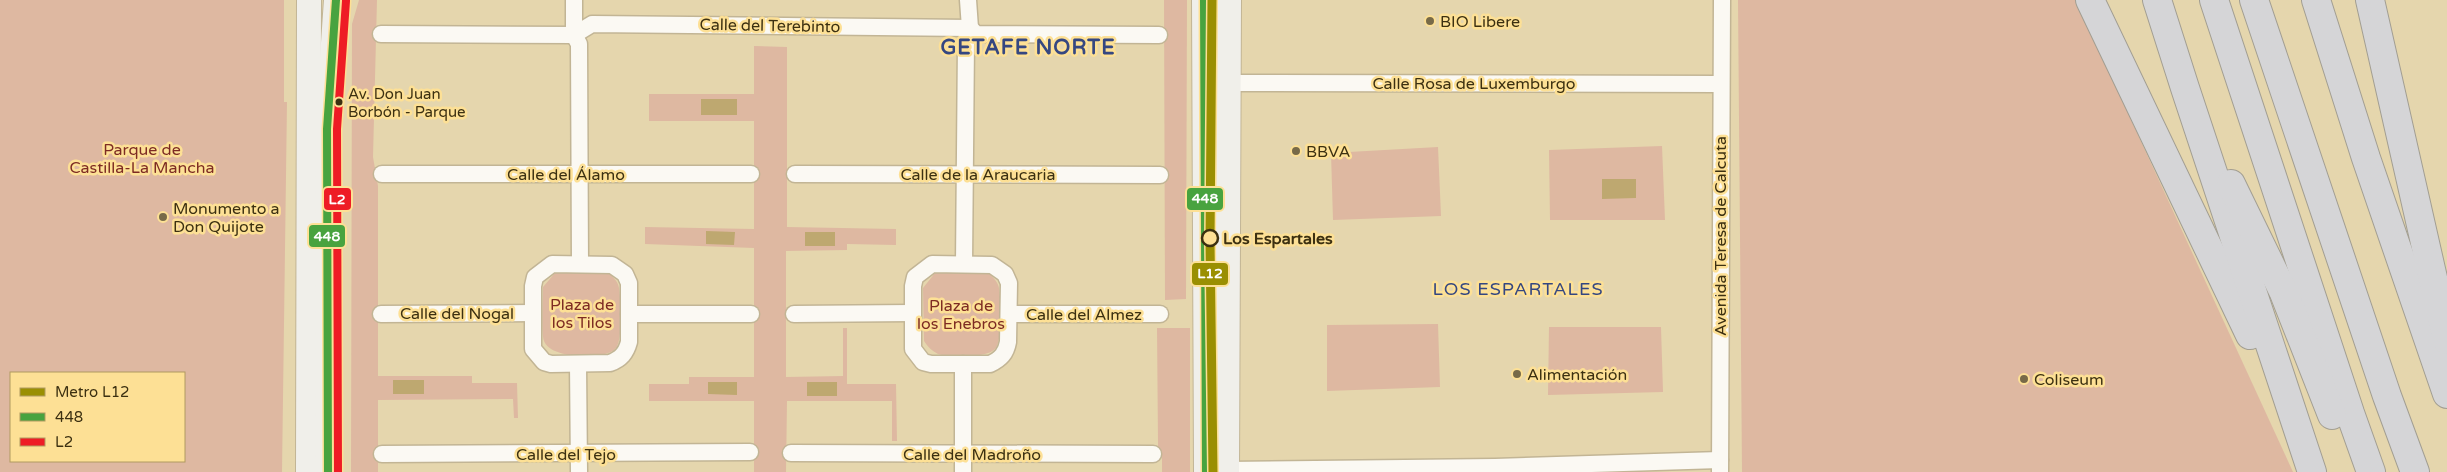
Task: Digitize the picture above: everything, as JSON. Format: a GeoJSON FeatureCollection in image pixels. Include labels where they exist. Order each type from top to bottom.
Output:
{"type":"FeatureCollection","features":[{"type":"Feature","properties":{"kind":"highway"},"geometry":{"type":"LineString","coordinates":[[2090,0],[2299,437]]}},
{"type":"Feature","properties":{"kind":"highway"},"geometry":{"type":"LineString","coordinates":[[2214,0],[2371,472]]}},
{"type":"Feature","properties":{"kind":"highway"},"geometry":{"type":"LineString","coordinates":[[2254,0],[2387,396],[2415,472]]}},
{"type":"Feature","properties":{"kind":"highway"},"geometry":{"type":"LineString","coordinates":[[2316,0],[2366,158],[2447,394]]}},
{"type":"Feature","properties":{"kind":"highway"},"geometry":{"type":"LineString","coordinates":[[2370,0],[2447,340]]}},
{"type":"Feature","properties":{"kind":"highway"},"geometry":{"type":"LineString","coordinates":[[2158,3],[2312,472]]}},
{"type":"Feature","properties":{"kind":"highway"},"geometry":{"type":"LineString","coordinates":[[2185,88],[2284,293],[2355,472]]}},
{"type":"Feature","properties":{"kind":"street"},"geometry":{"type":"LineString","coordinates":[[308,472],[309,0]]}},
{"type":"Feature","properties":{"kind":"street"},"geometry":{"type":"LineString","coordinates":[[328,472],[327,129],[336,0]]}},
{"type":"Feature","properties":{"kind":"street"},"geometry":{"type":"LineString","coordinates":[[574,0],[574,35],[579,44],[580,264]]}},
{"type":"Feature","properties":{"kind":"street"},"geometry":{"type":"LineString","coordinates":[[964,264],[966,41],[970,28],[968,0]]}},
{"type":"Feature","properties":{"kind":"street"},"geometry":{"type":"LineString","coordinates":[[1204,0],[1220,471]]}},
{"type":"Feature","properties":{"kind":"street"},"geometry":{"type":"LineString","coordinates":[[1220,471],[1229,83],[1229,0]]}},
{"type":"Feature","properties":{"kind":"street","name":"Avenida Teresa de Calcuta"},"geometry":{"type":"LineString","coordinates":[[1720,466],[1720,84],[1722,0]]}},
{"type":"Feature","properties":{"kind":"street","name":"Calle del Terebinto"},"geometry":{"type":"LineString","coordinates":[[381,34],[574,35],[592,24],[970,28],[976,34],[1159,35]]}},
{"type":"Feature","properties":{"kind":"street","name":"Calle Rosa de Luxemburgo"},"geometry":{"type":"LineString","coordinates":[[1229,83],[1720,84]]}},
{"type":"Feature","properties":{"kind":"street","name":"Calle del Álamo"},"geometry":{"type":"LineString","coordinates":[[382,174],[751,174]]}},
{"type":"Feature","properties":{"kind":"street","name":"Calle de la Araucaria"},"geometry":{"type":"LineString","coordinates":[[796,174],[1160,175]]}},
{"type":"Feature","properties":{"kind":"street"},"geometry":{"type":"LineString","coordinates":[[552,264],[580,264],[612,265],[625,274],[629,283],[629,342],[622,356],[610,363],[551,364],[544,362],[537,356],[532,343],[533,286],[535,277],[552,264]]}},
{"type":"Feature","properties":{"kind":"street"},"geometry":{"type":"LineString","coordinates":[[932,264],[964,264],[992,265],[1005,274],[1008,283],[1008,342],[1002,356],[990,364],[931,364],[923,362],[917,356],[912,343],[912,286],[915,277],[932,264]]}},
{"type":"Feature","properties":{"kind":"street","name":"Calle del Nogal"},"geometry":{"type":"LineString","coordinates":[[381,314],[532,313]]}},
{"type":"Feature","properties":{"kind":"street"},"geometry":{"type":"LineString","coordinates":[[794,314],[912,313]]}},
{"type":"Feature","properties":{"kind":"street"},"geometry":{"type":"LineString","coordinates":[[629,314],[751,314]]}},
{"type":"Feature","properties":{"kind":"street","name":"Calle del Almez"},"geometry":{"type":"LineString","coordinates":[[1008,314],[1160,314]]}},
{"type":"Feature","properties":{"kind":"street"},"geometry":{"type":"LineString","coordinates":[[578,364],[578,472]]}},
{"type":"Feature","properties":{"kind":"street"},"geometry":{"type":"LineString","coordinates":[[963,364],[964,472]]}},
{"type":"Feature","properties":{"kind":"street","name":"Calle del Tejo"},"geometry":{"type":"LineString","coordinates":[[382,454],[750,452]]}},
{"type":"Feature","properties":{"kind":"street","name":"Calle del Madroño"},"geometry":{"type":"LineString","coordinates":[[791,452],[1153,454]]}},
{"type":"Feature","properties":{"kind":"street"},"geometry":{"type":"LineString","coordinates":[[1220,471],[1720,466]]}},
{"type":"Feature","properties":{"kind":"green space","name":"Parque de Castilla-La Mancha"},"geometry":{"type":"Polygon","coordinates":[[[0,0],[284,0],[284,102],[287,102],[282,472],[0,472],[0,0]]]}},
{"type":"Feature","properties":{"kind":"green space"},"geometry":{"type":"Polygon","coordinates":[[[359,0],[377,0],[373,157],[378,186],[378,376],[472,376],[472,383],[517,383],[518,418],[514,418],[513,399],[378,400],[378,472],[351,472],[352,24],[359,0]]]}},
{"type":"Feature","properties":{"kind":"green space"},"geometry":{"type":"Polygon","coordinates":[[[1164,0],[1187,0],[1186,299],[1165,300],[1164,0]]]}},
{"type":"Feature","properties":{"kind":"green space"},"geometry":{"type":"Polygon","coordinates":[[[1738,0],[2076,0],[2293,472],[1742,472],[1738,0]]]}},
{"type":"Feature","properties":{"kind":"green space"},"geometry":{"type":"Polygon","coordinates":[[[754,46],[787,47],[787,227],[896,229],[896,245],[847,244],[847,250],[786,251],[786,377],[843,376],[843,328],[847,328],[847,384],[896,384],[897,441],[892,441],[892,401],[787,401],[786,472],[754,472],[754,401],[649,401],[649,384],[689,384],[689,377],[754,377],[754,248],[645,244],[645,227],[754,229],[754,121],[649,121],[649,94],[754,94],[754,46]]]}},
{"type":"Feature","properties":{"kind":"green space"},"geometry":{"type":"Polygon","coordinates":[[[1662,146],[1665,220],[1550,220],[1549,150],[1662,146]]]}},
{"type":"Feature","properties":{"kind":"green space"},"geometry":{"type":"Polygon","coordinates":[[[1438,147],[1441,216],[1333,220],[1331,153],[1438,147]]]}},
{"type":"Feature","properties":{"kind":"green space","name":"Plaza de los Tilos"},"geometry":{"type":"Polygon","coordinates":[[[555,273],[608,273],[615,279],[619,288],[621,309],[620,336],[616,348],[601,355],[578,356],[556,352],[548,347],[543,337],[543,287],[555,273]]]}},
{"type":"Feature","properties":{"kind":"green space","name":"Plaza de los Enebros"},"geometry":{"type":"Polygon","coordinates":[[[935,273],[988,273],[998,284],[1001,320],[998,345],[991,352],[976,356],[950,356],[938,354],[924,341],[923,288],[935,273]]]}},
{"type":"Feature","properties":{"kind":"green space"},"geometry":{"type":"Polygon","coordinates":[[[1438,324],[1440,387],[1327,391],[1327,325],[1438,324]]]}},
{"type":"Feature","properties":{"kind":"green space"},"geometry":{"type":"Polygon","coordinates":[[[1549,327],[1661,327],[1663,392],[1548,395],[1549,327]]]}},
{"type":"Feature","properties":{"kind":"green space"},"geometry":{"type":"Polygon","coordinates":[[[1157,328],[1190,328],[1190,472],[1162,472],[1162,454],[1158,453],[1157,328]]]}},
{"type":"Feature","properties":{"kind":"shaded area"},"geometry":{"type":"Polygon","coordinates":[[[701,99],[737,99],[737,115],[701,115],[701,99]]]}},
{"type":"Feature","properties":{"kind":"shaded area"},"geometry":{"type":"Polygon","coordinates":[[[1602,179],[1636,179],[1636,198],[1602,199],[1602,179]]]}},
{"type":"Feature","properties":{"kind":"shaded area"},"geometry":{"type":"Polygon","coordinates":[[[706,231],[735,232],[734,245],[706,244],[706,231]]]}},
{"type":"Feature","properties":{"kind":"shaded area"},"geometry":{"type":"Polygon","coordinates":[[[805,232],[835,232],[835,246],[805,246],[805,232]]]}},
{"type":"Feature","properties":{"kind":"shaded area"},"geometry":{"type":"Polygon","coordinates":[[[393,380],[424,380],[424,394],[393,394],[393,380]]]}},
{"type":"Feature","properties":{"kind":"shaded area"},"geometry":{"type":"Polygon","coordinates":[[[708,382],[737,382],[737,395],[708,394],[708,382]]]}},
{"type":"Feature","properties":{"kind":"shaded area"},"geometry":{"type":"Polygon","coordinates":[[[807,382],[837,382],[837,396],[807,396],[807,382]]]}},
{"type":"Feature","properties":{"kind":"metro line","name":"L12"},"geometry":{"type":"LineString","coordinates":[[1212,0],[1210,241],[1213,472]]}},
{"type":"Feature","properties":{"kind":"transit line","name":"448"},"geometry":{"type":"LineString","coordinates":[[328,472],[327,129],[336,0]]}},
{"type":"Feature","properties":{"kind":"transit line","name":"448"},"geometry":{"type":"LineString","coordinates":[[1204,0],[1206,472]]}},
{"type":"Feature","properties":{"kind":"transit line","name":"L2"},"geometry":{"type":"LineString","coordinates":[[338,472],[337,129],[346,1]]}},
{"type":"Feature","properties":{"kind":"place","name":"BIO Libere"},"geometry":{"type":"Point","coordinates":[1430,21]}},
{"type":"Feature","properties":{"kind":"place","name":"Av. Don Juan Borbón - Parque"},"geometry":{"type":"Point","coordinates":[339,102]}},
{"type":"Feature","properties":{"kind":"place","name":"BBVA"},"geometry":{"type":"Point","coordinates":[1296,151]}},
{"type":"Feature","properties":{"kind":"place","name":"Monumento a Don Quijote"},"geometry":{"type":"Point","coordinates":[163,217]}},
{"type":"Feature","properties":{"kind":"place","name":"Los Espartales"},"geometry":{"type":"Point","coordinates":[1210,238]}},
{"type":"Feature","properties":{"kind":"place","name":"Alimentación"},"geometry":{"type":"Point","coordinates":[1517,374]}},
{"type":"Feature","properties":{"kind":"place","name":"Coliseum"},"geometry":{"type":"Point","coordinates":[2024,379]}},
{"type":"Feature","properties":{"kind":"district","name":"GETAFE NORTE"},"geometry":{"type":"Point","coordinates":[1028,47]}},
{"type":"Feature","properties":{"kind":"district","name":"LOS ESPARTALES"},"geometry":{"type":"Point","coordinates":[1518,289]}}]}
